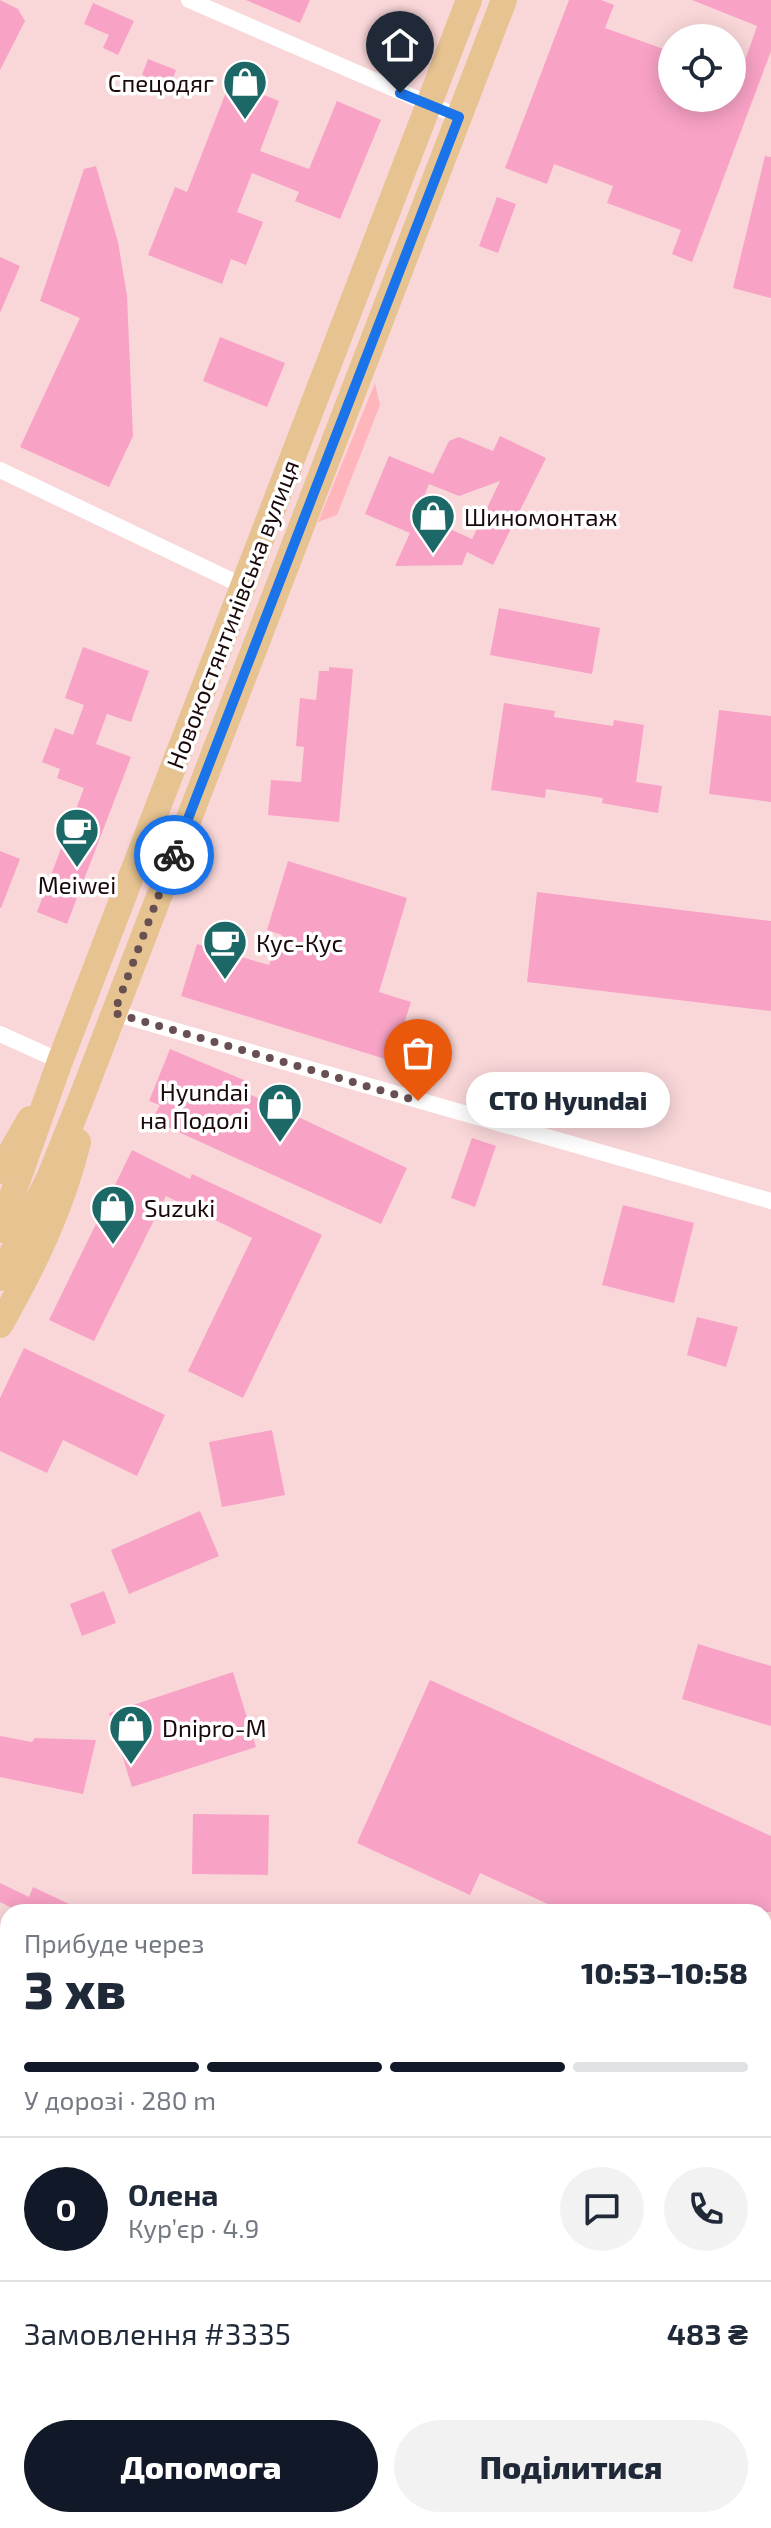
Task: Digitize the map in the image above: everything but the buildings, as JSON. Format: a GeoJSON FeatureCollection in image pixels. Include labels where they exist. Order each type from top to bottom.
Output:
{"type":"FeatureCollection","features":[{"type":"Feature","properties":{"kind":"main road","name":"Новокостянтинівська вулиця"},"geometry":{"type":"LineString","coordinates":[[0,1230],[60,1061],[469,0]]}},
{"type":"Feature","properties":{"kind":"main road","name":"Новокостянтинівська вулиця"},"geometry":{"type":"LineString","coordinates":[[0,1278],[50,1176],[81,1099],[504,0]]}},
{"type":"Feature","properties":{"kind":"main road"},"geometry":{"type":"LineString","coordinates":[[0,1171],[49,1093]]}},
{"type":"Feature","properties":{"kind":"main road"},"geometry":{"type":"LineString","coordinates":[[0,1325],[38,1256],[70,1175],[81,1129],[81,1099]]}},
{"type":"Feature","properties":{"kind":"street"},"geometry":{"type":"LineString","coordinates":[[189,0],[459,117]]}},
{"type":"Feature","properties":{"kind":"street"},"geometry":{"type":"LineString","coordinates":[[0,470],[243,586]]}},
{"type":"Feature","properties":{"kind":"street"},"geometry":{"type":"LineString","coordinates":[[114,1013],[771,1201]]}},
{"type":"Feature","properties":{"kind":"street"},"geometry":{"type":"LineString","coordinates":[[0,1034],[60,1061]]}},
{"type":"Feature","properties":{"kind":"shaded area"},"geometry":{"type":"Polygon","coordinates":[[[375,383],[380,405],[337,515],[318,522],[375,383]]]}},
{"type":"Feature","properties":{"kind":"way so far"},"geometry":{"type":"LineString","coordinates":[[174,855],[114,1013],[418,1101]]}},
{"type":"Feature","properties":{"kind":"place","name":"Спецодяг"},"geometry":{"type":"Point","coordinates":[245,121]}},
{"type":"Feature","properties":{"kind":"place","name":"Шиномонтаж"},"geometry":{"type":"Point","coordinates":[433,555]}},
{"type":"Feature","properties":{"kind":"place","name":"Meiwei"},"geometry":{"type":"Point","coordinates":[77,869]}},
{"type":"Feature","properties":{"kind":"place","name":"Кус-Кус"},"geometry":{"type":"Point","coordinates":[225,981]}},
{"type":"Feature","properties":{"kind":"place","name":"СТО Hyundai"},"geometry":{"type":"Point","coordinates":[418,1101]}},
{"type":"Feature","properties":{"kind":"place","name":"Hyundai на Подолі"},"geometry":{"type":"Point","coordinates":[280,1144]}},
{"type":"Feature","properties":{"kind":"place","name":"Suzuki"},"geometry":{"type":"Point","coordinates":[113,1246]}},
{"type":"Feature","properties":{"kind":"place","name":"Dnipro-M"},"geometry":{"type":"Point","coordinates":[131,1766]}},
{"type":"Feature","properties":{"kind":"route"},"geometry":{"type":"LineString","coordinates":[[174,855],[459,117],[400,93]]}}]}
